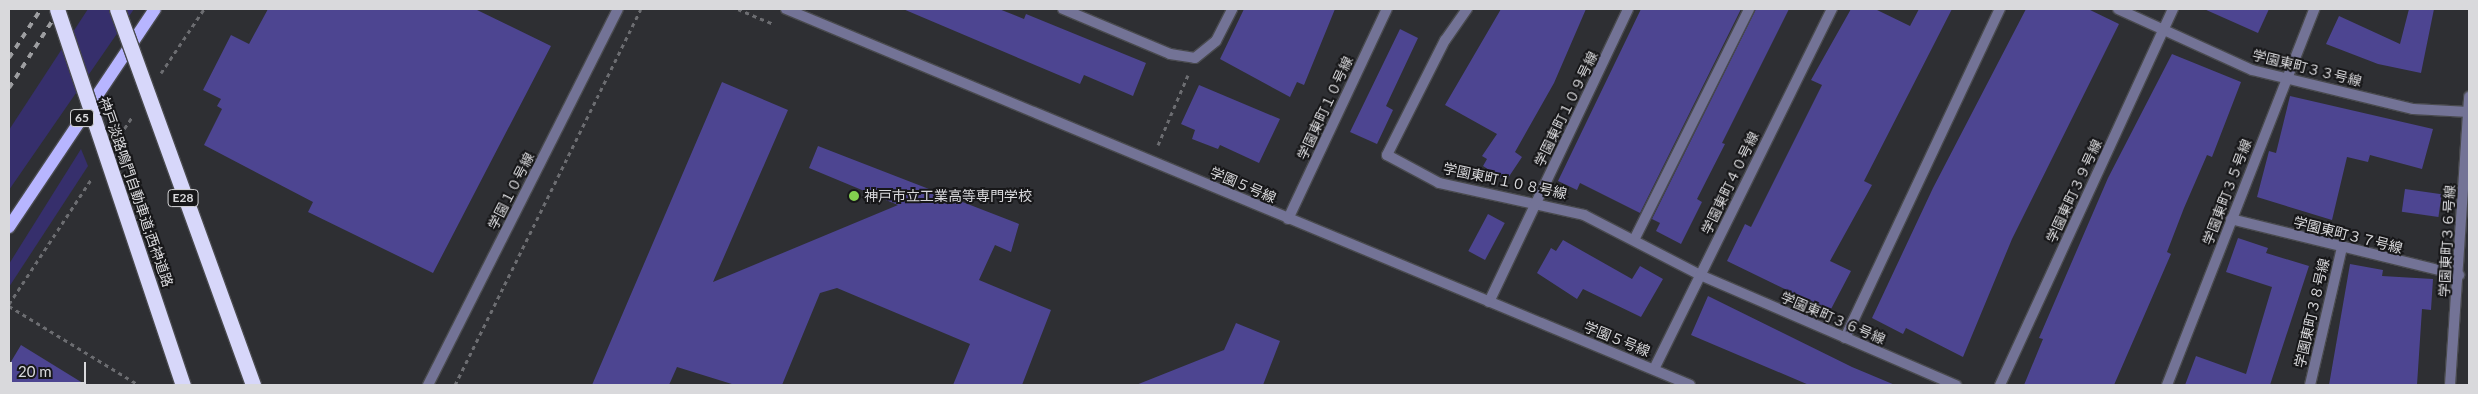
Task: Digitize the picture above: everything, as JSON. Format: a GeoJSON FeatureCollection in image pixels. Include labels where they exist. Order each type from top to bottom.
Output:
{"type":"FeatureCollection","features":[{"type":"Feature","properties":{"kind":"highway","name":"神戸淡路鳴門自動車道;西神道路"},"geometry":{"type":"LineString","coordinates":[[57,9],[183,385]]}},
{"type":"Feature","properties":{"kind":"highway","name":"E28"},"geometry":{"type":"LineString","coordinates":[[118,9],[253,385]]}},
{"type":"Feature","properties":{"kind":"main road","name":"65"},"geometry":{"type":"LineString","coordinates":[[9,227],[155,9]]}},
{"type":"Feature","properties":{"kind":"street","name":"学園１０号線"},"geometry":{"type":"LineString","coordinates":[[428,385],[618,9]]}},
{"type":"Feature","properties":{"kind":"street","name":"学園５号線"},"geometry":{"type":"LineString","coordinates":[[786,9],[1690,385]]}},
{"type":"Feature","properties":{"kind":"street"},"geometry":{"type":"LineString","coordinates":[[1063,9],[1170,54],[1195,58],[1216,41],[1232,9]]}},
{"type":"Feature","properties":{"kind":"street","name":"学園東町１０号線"},"geometry":{"type":"LineString","coordinates":[[1288,218],[1387,9]]}},
{"type":"Feature","properties":{"kind":"street","name":"学園東町１０８号線"},"geometry":{"type":"LineString","coordinates":[[1467,9],[1445,40],[1387,155],[1439,183],[1584,215],[1700,275]]}},
{"type":"Feature","properties":{"kind":"street","name":"学園東町１０９号線"},"geometry":{"type":"LineString","coordinates":[[1489,302],[1628,9]]}},
{"type":"Feature","properties":{"kind":"street"},"geometry":{"type":"LineString","coordinates":[[1634,240],[1749,9]]}},
{"type":"Feature","properties":{"kind":"street","name":"学園東町４０号線"},"geometry":{"type":"LineString","coordinates":[[1654,370],[1832,9]]}},
{"type":"Feature","properties":{"kind":"street"},"geometry":{"type":"LineString","coordinates":[[1845,338],[2000,9]]}},
{"type":"Feature","properties":{"kind":"street","name":"学園東町３３号線"},"geometry":{"type":"LineString","coordinates":[[2118,9],[2162,30],[2285,79],[2413,109],[2468,112]]}},
{"type":"Feature","properties":{"kind":"street","name":"学園東町３９号線"},"geometry":{"type":"LineString","coordinates":[[2000,385],[2173,9]]}},
{"type":"Feature","properties":{"kind":"street","name":"学園東町３５号線"},"geometry":{"type":"LineString","coordinates":[[2167,385],[2285,79],[2314,9]]}},
{"type":"Feature","properties":{"kind":"street","name":"学園東町３６号線"},"geometry":{"type":"LineString","coordinates":[[2450,385],[2459,275],[2469,97]]}},
{"type":"Feature","properties":{"kind":"street","name":"学園東町３７号線"},"geometry":{"type":"LineString","coordinates":[[2231,219],[2459,275]]}},
{"type":"Feature","properties":{"kind":"street","name":"学園東町３８号線"},"geometry":{"type":"LineString","coordinates":[[2310,385],[2342,247]]}},
{"type":"Feature","properties":{"kind":"street","name":"学園東町３６号線"},"geometry":{"type":"LineString","coordinates":[[1700,275],[1956,385]]}},
{"type":"Feature","properties":{"kind":"path"},"geometry":{"type":"LineString","coordinates":[[455,385],[641,9]]}},
{"type":"Feature","properties":{"kind":"path"},"geometry":{"type":"LineString","coordinates":[[1152,161],[1195,58]]}},
{"type":"Feature","properties":{"kind":"path"},"geometry":{"type":"LineString","coordinates":[[9,306],[139,385]]}},
{"type":"Feature","properties":{"kind":"shaded area"},"geometry":{"type":"Polygon","coordinates":[[[88,9],[134,9],[9,190],[9,130],[88,9]]]}},
{"type":"Feature","properties":{"kind":"shaded area"},"geometry":{"type":"Polygon","coordinates":[[[81,149],[88,166],[9,287],[9,264],[81,149]]]}},
{"type":"Feature","properties":{"kind":"building"},"geometry":{"type":"Polygon","coordinates":[[[268,9],[475,9],[551,46],[433,273],[308,212],[313,202],[204,145],[222,109],[217,106],[221,99],[203,90],[231,35],[249,44],[268,9]]]}},
{"type":"Feature","properties":{"kind":"building"},"geometry":{"type":"Polygon","coordinates":[[[903,9],[999,9],[1024,19],[1026,14],[1146,63],[1133,96],[1084,75],[1080,84],[903,9]]]}},
{"type":"Feature","properties":{"kind":"building"},"geometry":{"type":"Polygon","coordinates":[[[1244,9],[1335,9],[1304,85],[1297,82],[1290,97],[1220,59],[1244,9]]]}},
{"type":"Feature","properties":{"kind":"building"},"geometry":{"type":"Polygon","coordinates":[[[1501,9],[1586,9],[1554,83],[1515,152],[1522,157],[1506,181],[1483,166],[1487,159],[1482,156],[1497,134],[1445,105],[1501,9]]]}},
{"type":"Feature","properties":{"kind":"building"},"geometry":{"type":"Polygon","coordinates":[[[1641,9],[1741,9],[1640,213],[1580,183],[1577,190],[1558,181],[1641,9]]]}},
{"type":"Feature","properties":{"kind":"building"},"geometry":{"type":"Polygon","coordinates":[[[1756,9],[1789,9],[1722,143],[1725,144],[1697,199],[1702,202],[1681,244],[1656,231],[1660,223],[1652,219],[1756,9]]]}},
{"type":"Feature","properties":{"kind":"building"},"geometry":{"type":"Polygon","coordinates":[[[1851,9],[1875,9],[1910,26],[1919,9],[1952,9],[1864,181],[1872,185],[1830,261],[1851,271],[1830,311],[1727,261],[1745,224],[1751,227],[1822,85],[1811,80],[1851,9]]]}},
{"type":"Feature","properties":{"kind":"building"},"geometry":{"type":"Polygon","coordinates":[[[2026,9],[2088,9],[2119,24],[2012,239],[1963,357],[1906,328],[1903,334],[1872,318],[1933,188],[2026,9]]]}},
{"type":"Feature","properties":{"kind":"building"},"geometry":{"type":"Polygon","coordinates":[[[2204,9],[2269,9],[2258,33],[2204,9]]]}},
{"type":"Feature","properties":{"kind":"building"},"geometry":{"type":"Polygon","coordinates":[[[2409,9],[2434,9],[2421,73],[2378,64],[2326,44],[2339,16],[2400,44],[2409,9]]]}},
{"type":"Feature","properties":{"kind":"building"},"geometry":{"type":"Polygon","coordinates":[[[1400,29],[1418,38],[1386,106],[1393,110],[1377,144],[1350,132],[1400,29]]]}},
{"type":"Feature","properties":{"kind":"building"},"geometry":{"type":"Polygon","coordinates":[[[2172,54],[2241,82],[2212,157],[2207,155],[2184,208],[2167,252],[2171,254],[2114,385],[2024,385],[2043,339],[2039,338],[2108,178],[2172,54]]]}},
{"type":"Feature","properties":{"kind":"building"},"geometry":{"type":"Polygon","coordinates":[[[722,82],[788,110],[713,282],[898,205],[809,168],[818,146],[1019,224],[1011,252],[995,245],[979,280],[1051,310],[1022,385],[953,385],[970,344],[837,288],[820,293],[782,385],[735,385],[677,367],[669,385],[592,385],[722,82]]]}},
{"type":"Feature","properties":{"kind":"building"},"geometry":{"type":"Polygon","coordinates":[[[1199,85],[1280,119],[1259,163],[1220,145],[1218,149],[1192,139],[1195,130],[1181,124],[1199,85]]]}},
{"type":"Feature","properties":{"kind":"building"},"geometry":{"type":"Polygon","coordinates":[[[2290,96],[2433,129],[2422,169],[2370,155],[2368,162],[2347,157],[2332,220],[2257,197],[2269,151],[2276,153],[2290,96]]]}},
{"type":"Feature","properties":{"kind":"building"},"geometry":{"type":"Polygon","coordinates":[[[2405,189],[2442,194],[2438,217],[2402,212],[2405,189]]]}},
{"type":"Feature","properties":{"kind":"building"},"geometry":{"type":"Polygon","coordinates":[[[1488,214],[1505,223],[1485,260],[1468,251],[1488,214]]]}},
{"type":"Feature","properties":{"kind":"building"},"geometry":{"type":"Polygon","coordinates":[[[2238,238],[2268,248],[2266,253],[2309,266],[2270,385],[2185,385],[2196,356],[2246,374],[2272,287],[2226,272],[2238,238]]]}},
{"type":"Feature","properties":{"kind":"building"},"geometry":{"type":"Polygon","coordinates":[[[1563,240],[1632,279],[1640,266],[1663,279],[1641,317],[1583,289],[1577,299],[1537,273],[1551,248],[1556,251],[1563,240]]]}},
{"type":"Feature","properties":{"kind":"building"},"geometry":{"type":"Polygon","coordinates":[[[2350,264],[2383,270],[2382,276],[2433,279],[2431,310],[2422,309],[2417,385],[2329,385],[2350,264]]]}},
{"type":"Feature","properties":{"kind":"building"},"geometry":{"type":"Polygon","coordinates":[[[1708,296],[1852,367],[1895,385],[1809,385],[1691,335],[1708,296]]]}},
{"type":"Feature","properties":{"kind":"building"},"geometry":{"type":"Polygon","coordinates":[[[1236,323],[1280,341],[1263,385],[1136,385],[1224,350],[1236,323]]]}},
{"type":"Feature","properties":{"kind":"building"},"geometry":{"type":"Polygon","coordinates":[[[21,345],[86,385],[9,385],[9,365],[21,345]]]}},
{"type":"Feature","properties":{"kind":"railway"},"geometry":{"type":"LineString","coordinates":[[9,58],[41,9]]}},
{"type":"Feature","properties":{"kind":"railway"},"geometry":{"type":"LineString","coordinates":[[9,88],[60,9]]}},
{"type":"Feature","properties":{"kind":"place","name":"神戸市立工業高等専門学校"},"geometry":{"type":"Point","coordinates":[854,196]}}]}
